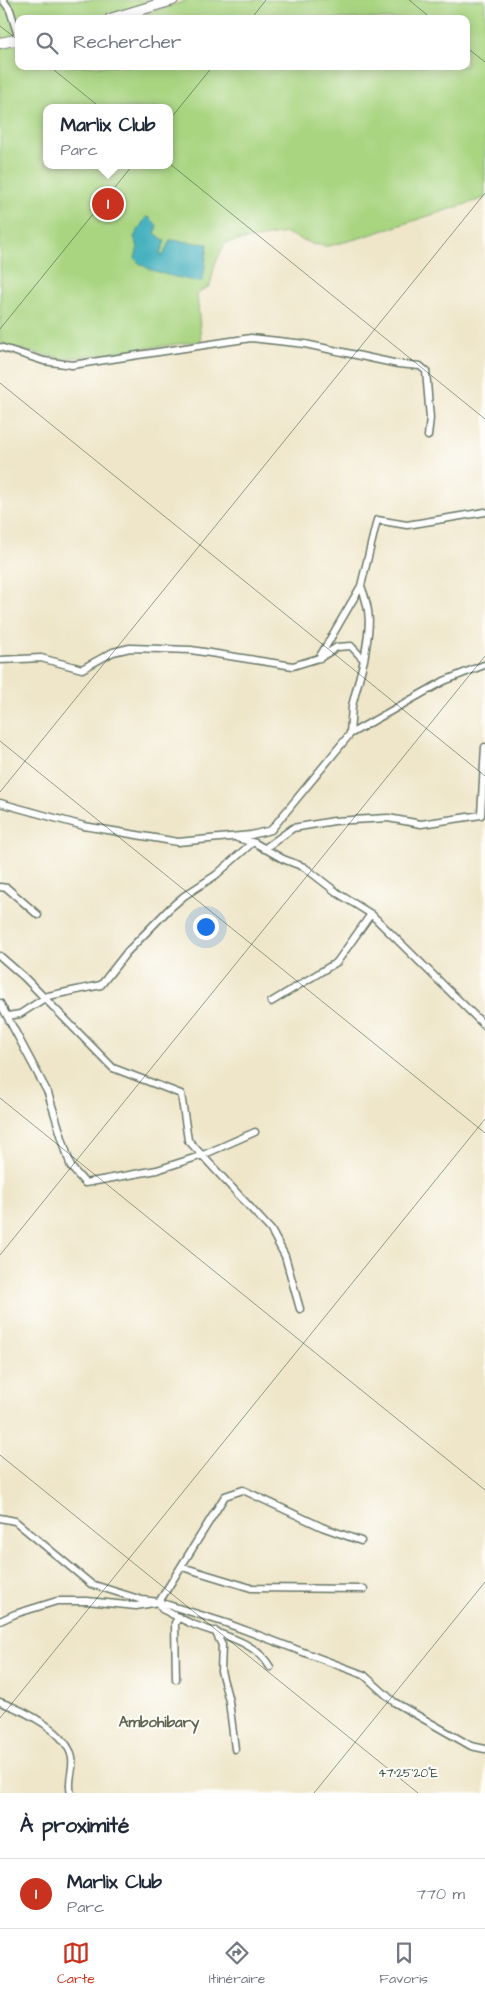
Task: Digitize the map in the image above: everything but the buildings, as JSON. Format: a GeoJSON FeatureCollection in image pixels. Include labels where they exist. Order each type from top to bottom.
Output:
{"type":"FeatureCollection","features":[{"type":"Feature","properties":{"kind":"main road"},"geometry":{"type":"LineString","coordinates":[[123,15],[173,0]]}},
{"type":"Feature","properties":{"kind":"main road"},"geometry":{"type":"LineString","coordinates":[[0,43],[15,40]]}},
{"type":"Feature","properties":{"kind":"street"},"geometry":{"type":"LineString","coordinates":[[3,0],[10,10],[15,26]]}},
{"type":"Feature","properties":{"kind":"street"},"geometry":{"type":"LineString","coordinates":[[0,347],[44,361],[72,365],[250,338],[271,342],[305,344],[398,364],[420,366],[426,370],[430,418],[428,436]]}},
{"type":"Feature","properties":{"kind":"street"},"geometry":{"type":"LineString","coordinates":[[319,658],[362,586],[377,520],[407,525],[485,512]]}},
{"type":"Feature","properties":{"kind":"street"},"geometry":{"type":"LineString","coordinates":[[350,734],[352,706],[370,628],[370,607],[362,586]]}},
{"type":"Feature","properties":{"kind":"street"},"geometry":{"type":"LineString","coordinates":[[0,660],[41,658],[82,668],[113,652],[130,648],[191,650],[293,666],[319,658],[337,647],[351,646],[364,660]]}},
{"type":"Feature","properties":{"kind":"street"},"geometry":{"type":"LineString","coordinates":[[0,803],[84,826],[178,842],[233,837],[271,830],[350,734],[444,681],[484,665]]}},
{"type":"Feature","properties":{"kind":"street"},"geometry":{"type":"LineString","coordinates":[[264,849],[293,828],[334,821],[388,818],[421,824],[481,816],[485,747]]}},
{"type":"Feature","properties":{"kind":"street"},"geometry":{"type":"LineString","coordinates":[[233,837],[252,843],[255,842],[264,849],[304,867],[339,894],[371,914],[485,1026]]}},
{"type":"Feature","properties":{"kind":"street"},"geometry":{"type":"LineString","coordinates":[[8,1016],[20,1014],[48,996],[101,985],[127,952],[169,909],[184,896],[216,875],[252,843]]}},
{"type":"Feature","properties":{"kind":"street"},"geometry":{"type":"LineString","coordinates":[[0,886],[7,888],[38,914]]}},
{"type":"Feature","properties":{"kind":"street"},"geometry":{"type":"LineString","coordinates":[[272,1002],[337,962],[371,914]]}},
{"type":"Feature","properties":{"kind":"street"},"geometry":{"type":"LineString","coordinates":[[0,956],[114,1068],[181,1094],[188,1140],[271,1230],[285,1256],[300,1309]]}},
{"type":"Feature","properties":{"kind":"street"},"geometry":{"type":"LineString","coordinates":[[0,1003],[48,1093],[71,1166],[85,1183],[157,1170],[203,1155],[255,1132]]}},
{"type":"Feature","properties":{"kind":"street"},"geometry":{"type":"LineString","coordinates":[[0,1621],[15,1614],[57,1601],[87,1601],[136,1606],[159,1602],[225,1496],[243,1490],[322,1527],[361,1541]]}},
{"type":"Feature","properties":{"kind":"street"},"geometry":{"type":"LineString","coordinates":[[0,1518],[15,1521],[91,1584],[142,1600],[159,1602],[226,1623],[364,1675],[394,1702],[471,1746],[485,1749]]}},
{"type":"Feature","properties":{"kind":"street"},"geometry":{"type":"LineString","coordinates":[[182,1567],[251,1588],[364,1589]]}},
{"type":"Feature","properties":{"kind":"street"},"geometry":{"type":"LineString","coordinates":[[159,1602],[162,1609],[251,1648],[264,1657],[270,1667]]}},
{"type":"Feature","properties":{"kind":"street"},"geometry":{"type":"LineString","coordinates":[[176,1679],[175,1623],[179,1617]]}},
{"type":"Feature","properties":{"kind":"street"},"geometry":{"type":"LineString","coordinates":[[215,1631],[222,1645],[221,1671],[229,1701],[235,1749]]}},
{"type":"Feature","properties":{"kind":"street"},"geometry":{"type":"LineString","coordinates":[[0,1702],[19,1709],[44,1723],[66,1746],[72,1758],[69,1787],[71,1793]]}},
{"type":"Feature","properties":{"kind":"green space"},"geometry":{"type":"Polygon","coordinates":[[[0,0],[169,0],[122,15],[15,15],[15,40],[0,43],[0,0]]]}},
{"type":"Feature","properties":{"kind":"green space"},"geometry":{"type":"Polygon","coordinates":[[[189,0],[485,0],[485,198],[328,246],[312,244],[286,233],[225,243],[215,264],[210,286],[197,294],[201,341],[63,359],[13,348],[0,342],[0,48],[15,45],[15,70],[470,70],[470,15],[142,15],[189,0]]]}},
{"type":"Feature","properties":{"kind":"water"},"geometry":{"type":"Polygon","coordinates":[[[146,217],[150,218],[157,225],[155,233],[165,241],[160,254],[163,256],[170,240],[208,244],[203,280],[199,282],[164,274],[147,268],[135,258],[138,247],[134,237],[146,217]]]}},
{"type":"Feature","properties":{"kind":"place","name":"Marlix Club"},"geometry":{"type":"Point","coordinates":[108,204]}},
{"type":"Feature","properties":{"kind":"district","name":"Ambohibary"},"geometry":{"type":"Point","coordinates":[159,1722]}}]}
